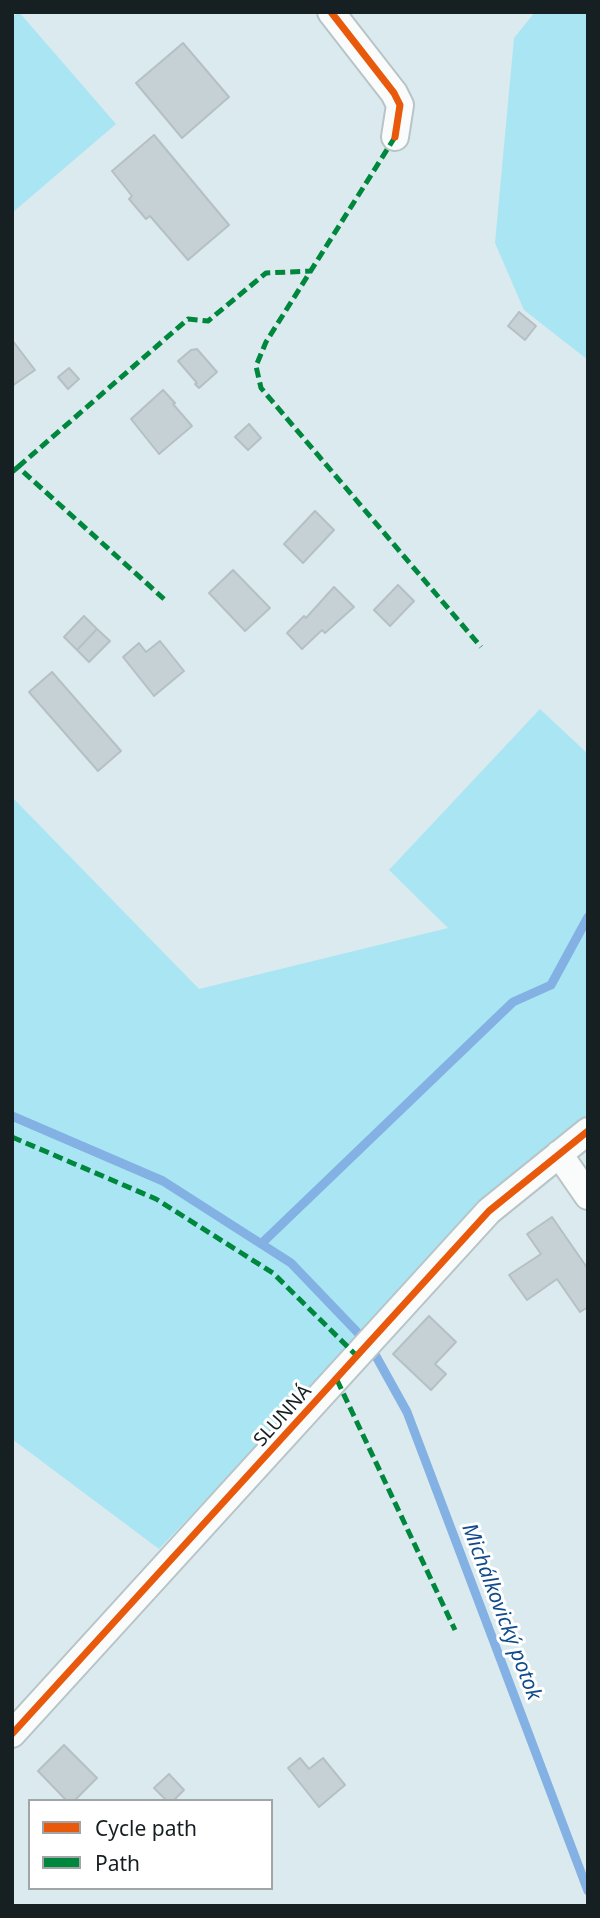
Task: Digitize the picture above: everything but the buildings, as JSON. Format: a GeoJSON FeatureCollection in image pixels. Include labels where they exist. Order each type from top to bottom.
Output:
{"type":"FeatureCollection","features":[{"type":"Feature","properties":{"kind":"street"},"geometry":{"type":"LineString","coordinates":[[331,12],[394,93],[400,105],[395,137]]}},
{"type":"Feature","properties":{"kind":"street","name":"SLUNNÁ"},"geometry":{"type":"LineString","coordinates":[[12,1734],[489,1212],[588,1131]]}},
{"type":"Feature","properties":{"kind":"street"},"geometry":{"type":"LineString","coordinates":[[559,1154],[588,1196]]}},
{"type":"Feature","properties":{"kind":"shaded area"},"geometry":{"type":"Polygon","coordinates":[[[19,12],[116,124],[12,213],[12,17],[19,12]]]}},
{"type":"Feature","properties":{"kind":"shaded area"},"geometry":{"type":"Polygon","coordinates":[[[535,12],[588,12],[588,360],[524,310],[495,243],[514,38],[535,12]]]}},
{"type":"Feature","properties":{"kind":"shaded area"},"geometry":{"type":"Polygon","coordinates":[[[540,709],[588,754],[588,1116],[477,1205],[335,1364],[159,1549],[12,1439],[12,797],[199,989],[448,928],[389,870],[540,709]]]}},
{"type":"Feature","properties":{"kind":"waterway"},"geometry":{"type":"LineString","coordinates":[[261,1244],[513,1002],[551,985],[588,917]]}},
{"type":"Feature","properties":{"kind":"waterway","name":"Michálkovický potok"},"geometry":{"type":"LineString","coordinates":[[12,1116],[163,1181],[291,1263],[360,1335]]}},
{"type":"Feature","properties":{"kind":"waterway","name":"Michálkovický potok"},"geometry":{"type":"LineString","coordinates":[[372,1349],[407,1412],[588,1891]]}},
{"type":"Feature","properties":{"kind":"marked path"},"geometry":{"type":"LineString","coordinates":[[395,137],[266,342],[256,366],[261,388],[481,647]]}},
{"type":"Feature","properties":{"kind":"marked path"},"geometry":{"type":"LineString","coordinates":[[18,467],[188,319],[208,321],[266,273],[311,271]]}},
{"type":"Feature","properties":{"kind":"marked path"},"geometry":{"type":"LineString","coordinates":[[12,472],[18,467],[164,599]]}},
{"type":"Feature","properties":{"kind":"marked path"},"geometry":{"type":"LineString","coordinates":[[12,1137],[156,1199],[273,1273],[358,1357]]}},
{"type":"Feature","properties":{"kind":"marked path"},"geometry":{"type":"LineString","coordinates":[[337,1380],[455,1630]]}},
{"type":"Feature","properties":{"kind":"cycle path"},"geometry":{"type":"LineString","coordinates":[[331,12],[394,93],[400,105],[395,137]]}},
{"type":"Feature","properties":{"kind":"cycle path"},"geometry":{"type":"LineString","coordinates":[[12,1734],[489,1211],[588,1131]]}}]}
